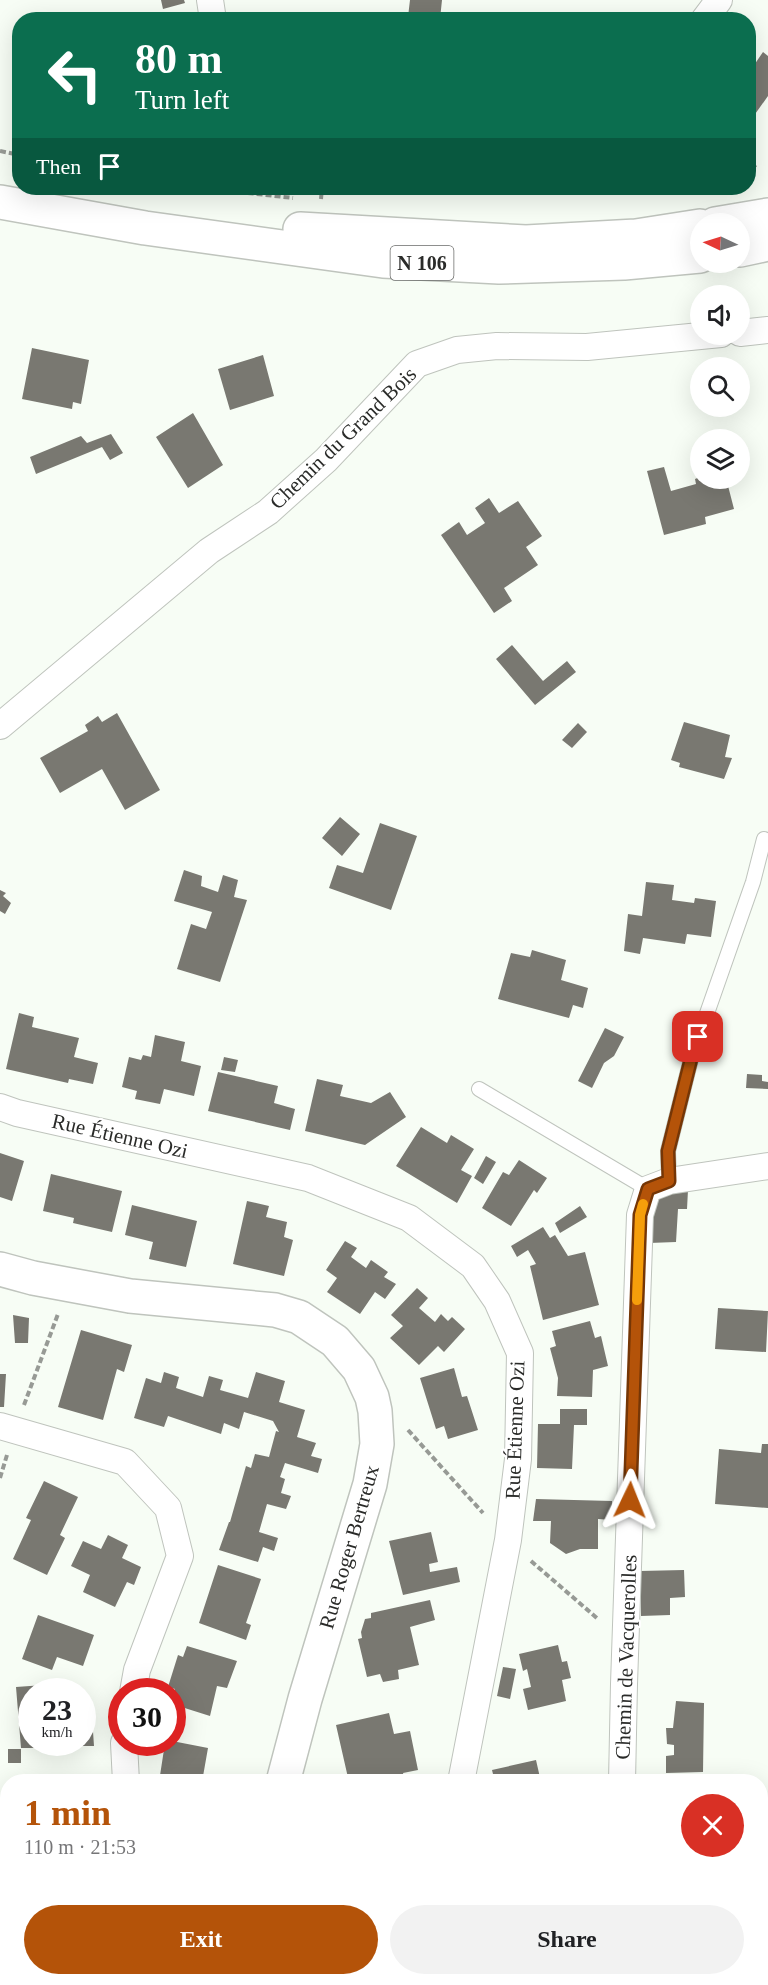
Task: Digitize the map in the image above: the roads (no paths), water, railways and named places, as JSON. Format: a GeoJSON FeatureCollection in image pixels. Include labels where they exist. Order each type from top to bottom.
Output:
{"type":"FeatureCollection","features":[{"type":"Feature","properties":{"kind":"main road","name":"N 106"},"geometry":{"type":"LineString","coordinates":[[0,202],[145,228],[383,261],[499,267],[624,264],[690,257]]}},
{"type":"Feature","properties":{"kind":"main road"},"geometry":{"type":"LineString","coordinates":[[750,217],[768,214]]}},
{"type":"Feature","properties":{"kind":"main road","name":"N 106"},"geometry":{"type":"LineString","coordinates":[[145,228],[236,224],[526,242],[636,236],[690,228]]}},
{"type":"Feature","properties":{"kind":"main road"},"geometry":{"type":"LineString","coordinates":[[750,248],[768,244]]}},
{"type":"Feature","properties":{"kind":"main road","name":"Rue Roger Bertreux"},"geometry":{"type":"LineString","coordinates":[[0,1269],[33,1278],[130,1296],[275,1310],[299,1317],[335,1341],[359,1369],[372,1397],[377,1444],[370,1484],[305,1699],[285,1774]]}},
{"type":"Feature","properties":{"kind":"street"},"geometry":{"type":"LineString","coordinates":[[750,332],[768,330]]}},
{"type":"Feature","properties":{"kind":"street","name":"Chemin du Grand Bois"},"geometry":{"type":"LineString","coordinates":[[0,726],[209,551],[268,512],[326,460],[417,364],[457,350],[497,346],[587,347],[690,337]]}},
{"type":"Feature","properties":{"kind":"street","name":"Rue Étienne Ozi"},"geometry":{"type":"LineString","coordinates":[[0,1107],[17,1113],[308,1178],[409,1218],[473,1266],[497,1301],[520,1353],[518,1459],[508,1540],[463,1774]]}},
{"type":"Feature","properties":{"kind":"street"},"geometry":{"type":"LineString","coordinates":[[659,1185],[768,1166]]}},
{"type":"Feature","properties":{"kind":"street","name":"Chemin de Vacquerolles"},"geometry":{"type":"LineString","coordinates":[[622,1774],[640,1215],[659,1185]]}},
{"type":"Feature","properties":{"kind":"street"},"geometry":{"type":"LineString","coordinates":[[8,1428],[125,1462],[168,1508],[180,1556],[135,1678]]}},
{"type":"Feature","properties":{"kind":"street"},"geometry":{"type":"LineString","coordinates":[[125,1756],[126,1774]]}},
{"type":"Feature","properties":{"kind":"lane"},"geometry":{"type":"LineString","coordinates":[[479,1089],[659,1185],[691,1059],[753,882],[764,839]]}}]}
